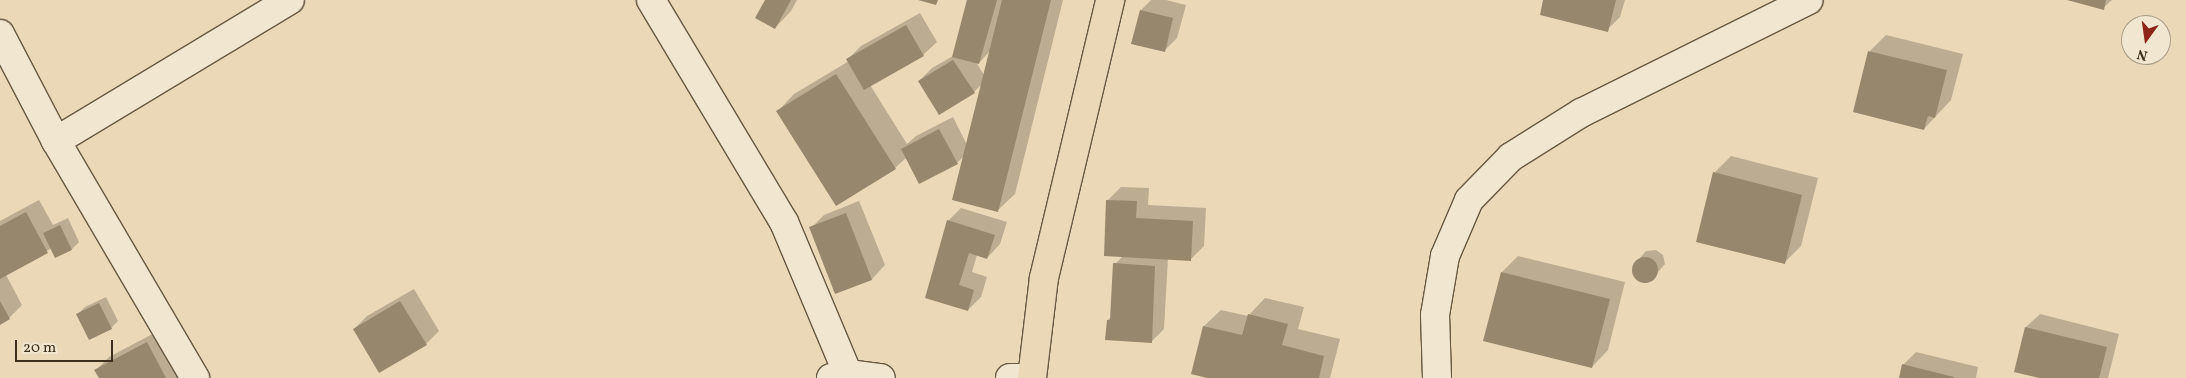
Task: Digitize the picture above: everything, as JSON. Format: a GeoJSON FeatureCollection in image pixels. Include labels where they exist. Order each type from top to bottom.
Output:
{"type":"FeatureCollection","features":[{"type":"Feature","properties":{"kind":"main road"},"geometry":{"type":"LineString","coordinates":[[1032,378],[1044,278],[1110,0]]}},
{"type":"Feature","properties":{"kind":"street"},"geometry":{"type":"LineString","coordinates":[[56,141],[290,0]]}},
{"type":"Feature","properties":{"kind":"street"},"geometry":{"type":"LineString","coordinates":[[651,0],[784,222],[839,376],[881,378]]}},
{"type":"Feature","properties":{"kind":"street"},"geometry":{"type":"LineString","coordinates":[[1437,378],[1435,315],[1445,256],[1469,200],[1511,158],[1581,113],[1809,0]]}},
{"type":"Feature","properties":{"kind":"street"},"geometry":{"type":"LineString","coordinates":[[0,34],[56,141],[194,378]]}},
{"type":"Feature","properties":{"kind":"street"},"geometry":{"type":"LineString","coordinates":[[1010,378],[1032,378]]}},
{"type":"Feature","properties":{"kind":"building"},"geometry":{"type":"Polygon","coordinates":[[[765,0],[791,0],[775,29],[755,18],[765,0]]]}},
{"type":"Feature","properties":{"kind":"building"},"geometry":{"type":"Polygon","coordinates":[[[918,0],[938,0],[936,5],[918,0]]]}},
{"type":"Feature","properties":{"kind":"building"},"geometry":{"type":"Polygon","coordinates":[[[967,0],[997,0],[979,64],[952,57],[967,0]]]}},
{"type":"Feature","properties":{"kind":"building"},"geometry":{"type":"Polygon","coordinates":[[[1002,0],[1051,0],[998,212],[952,200],[1002,0]]]}},
{"type":"Feature","properties":{"kind":"building"},"geometry":{"type":"Polygon","coordinates":[[[1543,0],[1616,0],[1608,32],[1540,15],[1543,0]]]}},
{"type":"Feature","properties":{"kind":"building"},"geometry":{"type":"Polygon","coordinates":[[[2067,0],[2106,0],[2104,10],[2067,0]]]}},
{"type":"Feature","properties":{"kind":"building"},"geometry":{"type":"Polygon","coordinates":[[[1140,10],[1173,18],[1165,52],[1131,44],[1140,10]]]}},
{"type":"Feature","properties":{"kind":"building"},"geometry":{"type":"Polygon","coordinates":[[[906,25],[924,56],[864,90],[846,59],[906,25]]]}},
{"type":"Feature","properties":{"kind":"building"},"geometry":{"type":"Polygon","coordinates":[[[1868,51],[1947,70],[1935,118],[1928,116],[1924,130],[1853,112],[1868,51]]]}},
{"type":"Feature","properties":{"kind":"building"},"geometry":{"type":"Polygon","coordinates":[[[953,60],[975,93],[939,115],[918,81],[953,60]]]}},
{"type":"Feature","properties":{"kind":"building"},"geometry":{"type":"Polygon","coordinates":[[[836,74],[896,169],[836,206],[776,111],[836,74]]]}},
{"type":"Feature","properties":{"kind":"building"},"geometry":{"type":"Polygon","coordinates":[[[939,129],[958,164],[919,184],[901,149],[939,129]]]}},
{"type":"Feature","properties":{"kind":"building"},"geometry":{"type":"Polygon","coordinates":[[[1713,172],[1802,195],[1785,264],[1696,242],[1713,172]]]}},
{"type":"Feature","properties":{"kind":"building"},"geometry":{"type":"Polygon","coordinates":[[[1106,200],[1137,201],[1136,218],[1193,221],[1191,261],[1104,256],[1106,200]]]}},
{"type":"Feature","properties":{"kind":"building"},"geometry":{"type":"Polygon","coordinates":[[[26,212],[48,253],[0,279],[0,226],[26,212]]]}},
{"type":"Feature","properties":{"kind":"building"},"geometry":{"type":"Polygon","coordinates":[[[846,213],[872,280],[835,294],[809,227],[846,213]]]}},
{"type":"Feature","properties":{"kind":"building"},"geometry":{"type":"Polygon","coordinates":[[[947,220],[995,235],[987,259],[969,253],[959,285],[974,290],[968,311],[925,298],[947,220]]]}},
{"type":"Feature","properties":{"kind":"building"},"geometry":{"type":"Polygon","coordinates":[[[60,225],[72,250],[55,258],[43,233],[60,225]]]}},
{"type":"Feature","properties":{"kind":"building"},"geometry":{"type":"Polygon","coordinates":[[[1645,257],[1654,261],[1658,270],[1654,279],[1645,283],[1636,279],[1632,270],[1636,261],[1645,257]]]}},
{"type":"Feature","properties":{"kind":"building"},"geometry":{"type":"Polygon","coordinates":[[[1113,263],[1155,266],[1152,343],[1105,340],[1107,320],[1110,320],[1113,263]]]}},
{"type":"Feature","properties":{"kind":"building"},"geometry":{"type":"Polygon","coordinates":[[[1501,272],[1610,299],[1592,368],[1483,341],[1501,272]]]}},
{"type":"Feature","properties":{"kind":"building"},"geometry":{"type":"Polygon","coordinates":[[[0,301],[10,319],[0,325],[0,301]]]}},
{"type":"Feature","properties":{"kind":"building"},"geometry":{"type":"Polygon","coordinates":[[[400,301],[427,345],[379,373],[353,329],[400,301]]]}},
{"type":"Feature","properties":{"kind":"building"},"geometry":{"type":"Polygon","coordinates":[[[99,303],[112,329],[89,340],[76,314],[99,303]]]}},
{"type":"Feature","properties":{"kind":"building"},"geometry":{"type":"Polygon","coordinates":[[[1248,314],[1288,324],[1282,345],[1324,356],[1319,378],[1207,378],[1191,374],[1203,326],[1242,335],[1248,314]]]}},
{"type":"Feature","properties":{"kind":"building"},"geometry":{"type":"Polygon","coordinates":[[[2025,327],[2107,347],[2099,378],[2039,378],[2014,372],[2025,327]]]}},
{"type":"Feature","properties":{"kind":"building"},"geometry":{"type":"Polygon","coordinates":[[[147,342],[166,378],[99,378],[94,370],[147,342]]]}},
{"type":"Feature","properties":{"kind":"building"},"geometry":{"type":"Polygon","coordinates":[[[1902,364],[1954,377],[1954,378],[1899,378],[1902,364]]]}}]}
